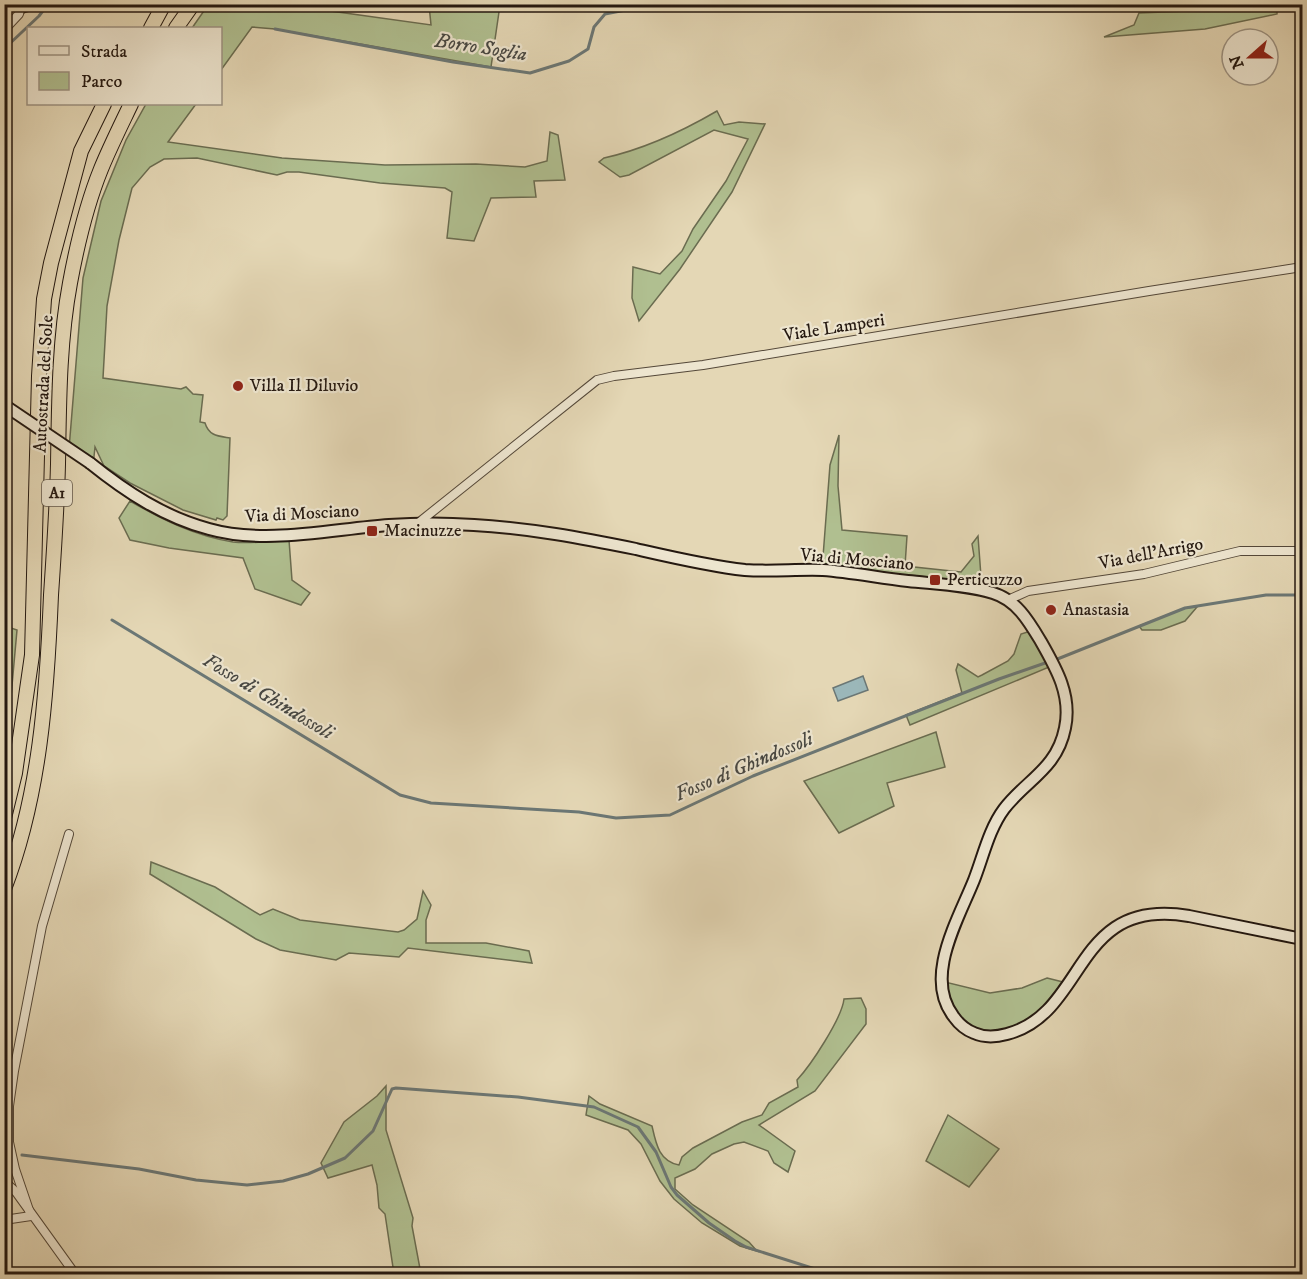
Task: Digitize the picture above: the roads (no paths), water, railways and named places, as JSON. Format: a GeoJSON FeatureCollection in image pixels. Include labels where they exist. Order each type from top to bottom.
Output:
{"type":"FeatureCollection","features":[{"type":"Feature","properties":{"kind":"highway"},"geometry":{"type":"LineString","coordinates":[[152,27],[164,4]]}},
{"type":"Feature","properties":{"kind":"highway"},"geometry":{"type":"LineString","coordinates":[[177,27],[193,4]]}},
{"type":"Feature","properties":{"kind":"highway","name":"Autostrada del Sole"},"geometry":{"type":"LineString","coordinates":[[4,818],[15,773],[32,655],[39,384],[44,299],[51,263],[81,151],[104,105]]}},
{"type":"Feature","properties":{"kind":"highway","name":"Autostrada del Sole"},"geometry":{"type":"LineString","coordinates":[[4,889],[21,838],[32,789],[41,731],[48,658],[58,467],[60,369],[69,285],[81,229],[101,170],[131,105]]}},
{"type":"Feature","properties":{"kind":"main road","name":"Via di Mosciano"},"geometry":{"type":"LineString","coordinates":[[4,405],[142,501],[177,518],[229,533],[289,534],[417,524],[470,524],[527,529],[743,570],[822,570],[973,589],[1001,595],[1019,608],[1048,654],[1065,695],[1067,714],[1065,730],[1054,757],[1045,770],[1003,810],[945,952],[941,985],[951,1014],[970,1032],[985,1037],[1001,1036],[1035,1023],[1048,1011],[1090,950],[1105,935],[1133,918],[1171,913],[1302,939]]}},
{"type":"Feature","properties":{"kind":"street"},"geometry":{"type":"LineString","coordinates":[[4,30],[19,14],[22,5]]}},
{"type":"Feature","properties":{"kind":"street","name":"Viale Lamperi"},"geometry":{"type":"LineString","coordinates":[[417,524],[597,380],[703,365],[1302,267]]}},
{"type":"Feature","properties":{"kind":"street","name":"Via dell'Arrigo"},"geometry":{"type":"LineString","coordinates":[[1008,600],[1028,591],[1144,574],[1240,551],[1302,551]]}},
{"type":"Feature","properties":{"kind":"street"},"geometry":{"type":"LineString","coordinates":[[31,1216],[15,1169],[9,1142],[9,1106],[42,926],[69,834]]}},
{"type":"Feature","properties":{"kind":"street"},"geometry":{"type":"LineString","coordinates":[[4,1181],[15,1192],[75,1275]]}},
{"type":"Feature","properties":{"kind":"street"},"geometry":{"type":"LineString","coordinates":[[4,1220],[31,1216]]}},
{"type":"Feature","properties":{"kind":"water"},"geometry":{"type":"Polygon","coordinates":[[[863,676],[868,690],[838,701],[833,688],[863,676]]]}},
{"type":"Feature","properties":{"kind":"waterway"},"geometry":{"type":"LineString","coordinates":[[27,27],[48,4]]}},
{"type":"Feature","properties":{"kind":"waterway","name":"Borro Soglia"},"geometry":{"type":"LineString","coordinates":[[106,4],[119,6]]}},
{"type":"Feature","properties":{"kind":"waterway","name":"Borro Soglia"},"geometry":{"type":"LineString","coordinates":[[275,29],[453,62],[530,73],[569,61],[588,49],[594,27],[605,14],[657,4]]}},
{"type":"Feature","properties":{"kind":"waterway"},"geometry":{"type":"LineString","coordinates":[[4,49],[27,27]]}},
{"type":"Feature","properties":{"kind":"waterway","name":"Fosso di Ghindossoli"},"geometry":{"type":"LineString","coordinates":[[4,577],[9,578]]}},
{"type":"Feature","properties":{"kind":"waterway","name":"Fosso di Ghindossoli"},"geometry":{"type":"LineString","coordinates":[[1055,660],[1185,608],[1266,595],[1302,595]]}},
{"type":"Feature","properties":{"kind":"waterway","name":"Fosso di Ghindossoli"},"geometry":{"type":"LineString","coordinates":[[112,620],[400,795],[431,803],[579,812],[616,818],[670,815],[753,776],[999,679],[1048,662]]}},
{"type":"Feature","properties":{"kind":"waterway"},"geometry":{"type":"LineString","coordinates":[[22,1155],[247,1185],[283,1181],[308,1174],[345,1158],[373,1131],[392,1089],[396,1088],[518,1097],[594,1107],[638,1127],[656,1152],[671,1187],[709,1223],[746,1247],[831,1274]]}},
{"type":"Feature","properties":{"kind":"place","name":"Villa Il Diluvio"},"geometry":{"type":"Point","coordinates":[238,386]}},
{"type":"Feature","properties":{"kind":"place","name":"Macinuzze"},"geometry":{"type":"Point","coordinates":[372,531]}},
{"type":"Feature","properties":{"kind":"place","name":"Perticuzzo"},"geometry":{"type":"Point","coordinates":[935,580]}},
{"type":"Feature","properties":{"kind":"place","name":"Anastasia"},"geometry":{"type":"Point","coordinates":[1051,610]}}]}
